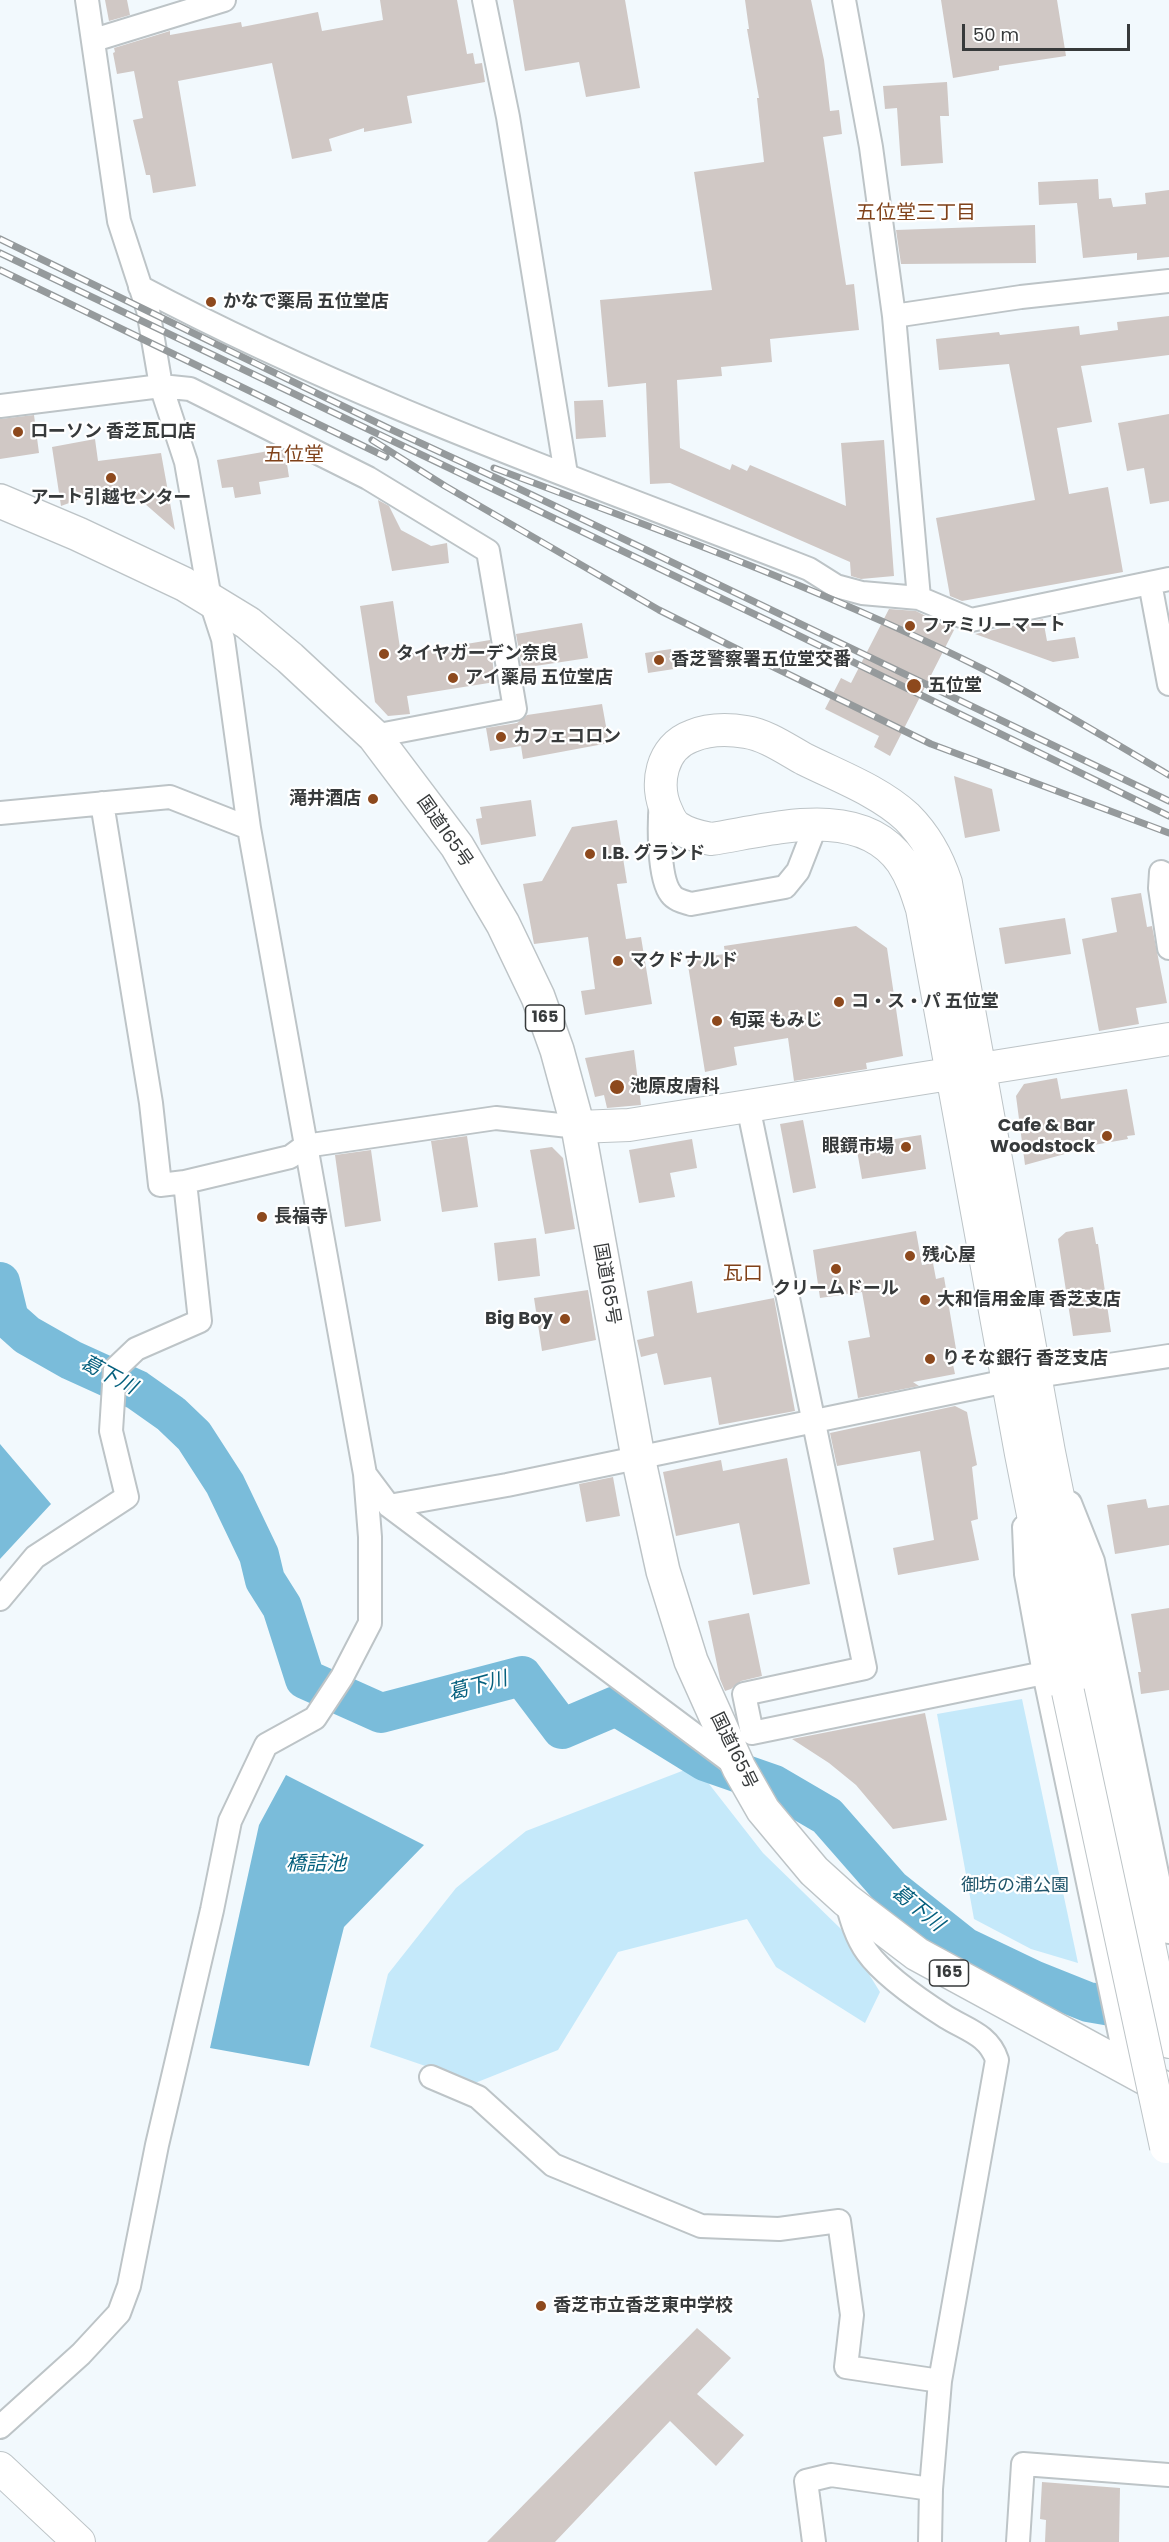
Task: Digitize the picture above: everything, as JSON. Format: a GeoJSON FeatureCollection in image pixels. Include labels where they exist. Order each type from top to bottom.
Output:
{"type":"FeatureCollection","features":[{"type":"Feature","properties":{"kind":"highway","name":"国道165号"},"geometry":{"type":"LineString","coordinates":[[0,501],[142,564],[210,599],[248,623],[290,658],[374,736],[457,846],[504,924],[546,1018],[557,1050],[578,1127],[638,1457],[663,1571],[675,1614],[692,1660],[739,1768],[763,1810],[814,1870],[846,1900],[917,1954],[1125,2057],[1169,2091]]}},
{"type":"Feature","properties":{"kind":"street"},"geometry":{"type":"LineString","coordinates":[[0,2427],[81,2354],[119,2313],[129,2286],[157,2145],[212,1910],[230,1821],[266,1745],[315,1718],[342,1677],[370,1623],[370,1537],[365,1474],[249,828],[223,639],[210,599],[186,462],[161,386],[148,310],[119,221],[87,0]]}},
{"type":"Feature","properties":{"kind":"street"},"geometry":{"type":"LineString","coordinates":[[94,40],[224,0]]}},
{"type":"Feature","properties":{"kind":"street"},"geometry":{"type":"LineString","coordinates":[[484,0],[507,117],[566,474]]}},
{"type":"Feature","properties":{"kind":"street"},"geometry":{"type":"LineString","coordinates":[[844,0],[871,147],[894,316],[919,598]]}},
{"type":"Feature","properties":{"kind":"street"},"geometry":{"type":"LineString","coordinates":[[894,316],[1033,296],[1169,282]]}},
{"type":"Feature","properties":{"kind":"street"},"geometry":{"type":"LineString","coordinates":[[140,287],[186,311],[375,399],[809,568],[836,586],[862,592],[919,598],[971,620],[1160,581],[1169,684]]}},
{"type":"Feature","properties":{"kind":"street"},"geometry":{"type":"LineString","coordinates":[[0,406],[161,386],[190,389],[368,478],[488,551],[515,709],[374,736]]}},
{"type":"Feature","properties":{"kind":"street"},"geometry":{"type":"LineString","coordinates":[[821,824],[812,835],[798,871],[785,887],[691,904],[671,894],[666,883],[659,839],[660,780],[664,763],[675,745],[690,736],[707,731],[748,732],[887,801],[906,817],[926,839],[939,861],[946,883],[965,1073]]}},
{"type":"Feature","properties":{"kind":"street"},"geometry":{"type":"LineString","coordinates":[[0,813],[170,797],[249,828]]}},
{"type":"Feature","properties":{"kind":"street"},"geometry":{"type":"LineString","coordinates":[[661,799],[676,826],[696,836],[711,839],[821,824],[853,828],[882,843],[901,861],[914,883],[965,1073],[1022,1378],[1069,1684],[1110,1986],[1125,2057]]}},
{"type":"Feature","properties":{"kind":"street"},"geometry":{"type":"LineString","coordinates":[[102,803],[151,1103],[160,1185],[185,1182],[290,1157],[305,1146],[496,1118],[578,1127],[629,1125],[1169,1039]]}},
{"type":"Feature","properties":{"kind":"street"},"geometry":{"type":"LineString","coordinates":[[1169,876],[1161,872],[1160,888],[1169,948]]}},
{"type":"Feature","properties":{"kind":"street"},"geometry":{"type":"LineString","coordinates":[[748,1106],[865,1668],[744,1694],[752,1734],[1069,1684]]}},
{"type":"Feature","properties":{"kind":"street"},"geometry":{"type":"LineString","coordinates":[[0,1599],[35,1557],[127,1497],[111,1431],[115,1369],[136,1349],[200,1321],[185,1182]]}},
{"type":"Feature","properties":{"kind":"street"},"geometry":{"type":"LineString","coordinates":[[389,1506],[507,1485],[1022,1378],[1169,1356]]}},
{"type":"Feature","properties":{"kind":"street"},"geometry":{"type":"LineString","coordinates":[[1035,1453],[1093,1562],[1169,1932]]}},
{"type":"Feature","properties":{"kind":"street"},"geometry":{"type":"LineString","coordinates":[[365,1474],[389,1506],[739,1768]]}},
{"type":"Feature","properties":{"kind":"street"},"geometry":{"type":"LineString","coordinates":[[1069,1684],[1169,2042]]}},
{"type":"Feature","properties":{"kind":"street"},"geometry":{"type":"LineString","coordinates":[[1069,1684],[1168,2154]]}},
{"type":"Feature","properties":{"kind":"street"},"geometry":{"type":"LineString","coordinates":[[846,1900],[855,1929],[873,1958],[885,1971],[940,2013],[986,2040],[993,2047],[997,2060],[987,2106],[940,2381],[931,2490],[930,2542]]}},
{"type":"Feature","properties":{"kind":"street"},"geometry":{"type":"LineString","coordinates":[[431,2077],[478,2097],[553,2165],[701,2226],[779,2229],[839,2221],[852,2315],[846,2367],[940,2381]]}},
{"type":"Feature","properties":{"kind":"street"},"geometry":{"type":"LineString","coordinates":[[1018,2542],[1023,2463],[1169,2475]]}},
{"type":"Feature","properties":{"kind":"street"},"geometry":{"type":"LineString","coordinates":[[0,2468],[79,2542]]}},
{"type":"Feature","properties":{"kind":"street"},"geometry":{"type":"LineString","coordinates":[[814,2542],[806,2481],[831,2475],[931,2490]]}},
{"type":"Feature","properties":{"kind":"green space","name":"御坊の浦公園"},"geometry":{"type":"Polygon","coordinates":[[[1022,1699],[1078,1963],[1031,1949],[974,1919],[937,1714],[1022,1699]]]}},
{"type":"Feature","properties":{"kind":"green space"},"geometry":{"type":"Polygon","coordinates":[[[695,1766],[763,1853],[841,1929],[880,1992],[865,2023],[776,1967],[747,1919],[618,1952],[558,2050],[475,2083],[370,2047],[388,1974],[456,1888],[526,1831],[695,1766]]]}},
{"type":"Feature","properties":{"kind":"water"},"geometry":{"type":"Polygon","coordinates":[[[0,1444],[51,1504],[0,1559],[0,1444]]]}},
{"type":"Feature","properties":{"kind":"water","name":"橋詰池"},"geometry":{"type":"Polygon","coordinates":[[[286,1775],[424,1845],[344,1927],[309,2066],[210,2048],[259,1825],[286,1775]]]}},
{"type":"Feature","properties":{"kind":"building"},"geometry":{"type":"Polygon","coordinates":[[[105,0],[127,0],[130,15],[109,21],[105,0]]]}},
{"type":"Feature","properties":{"kind":"building"},"geometry":{"type":"Polygon","coordinates":[[[380,0],[457,0],[467,54],[473,53],[475,64],[482,63],[485,82],[407,96],[412,123],[364,132],[364,128],[329,139],[332,151],[292,159],[272,63],[178,81],[196,186],[153,193],[150,175],[146,175],[133,120],[143,118],[134,71],[117,74],[114,48],[170,31],[170,35],[241,22],[242,27],[318,12],[322,31],[383,20],[380,0]]]}},
{"type":"Feature","properties":{"kind":"building"},"geometry":{"type":"Polygon","coordinates":[[[513,0],[625,0],[640,88],[586,97],[579,62],[525,71],[513,0]]]}},
{"type":"Feature","properties":{"kind":"building"},"geometry":{"type":"Polygon","coordinates":[[[745,0],[811,0],[824,60],[830,111],[839,110],[842,134],[823,137],[846,285],[854,284],[859,330],[770,339],[772,362],[721,367],[722,376],[677,380],[680,448],[730,470],[732,464],[747,471],[750,465],[846,506],[841,443],[884,440],[894,576],[861,579],[851,576],[850,562],[670,483],[650,484],[646,383],[608,387],[600,300],[712,290],[694,172],[764,162],[757,98],[759,98],[747,29],[749,29],[745,0]]]}},
{"type":"Feature","properties":{"kind":"building"},"geometry":{"type":"Polygon","coordinates":[[[941,0],[1057,0],[1066,56],[999,66],[999,70],[953,78],[941,0]]]}},
{"type":"Feature","properties":{"kind":"building"},"geometry":{"type":"Polygon","coordinates":[[[947,82],[949,116],[940,116],[943,163],[901,166],[897,108],[885,109],[883,86],[947,82]]]}},
{"type":"Feature","properties":{"kind":"building"},"geometry":{"type":"Polygon","coordinates":[[[1098,179],[1099,199],[1111,198],[1113,207],[1146,204],[1145,193],[1169,190],[1169,257],[1137,260],[1137,253],[1083,258],[1077,203],[1039,205],[1038,182],[1098,179]]]}},
{"type":"Feature","properties":{"kind":"building"},"geometry":{"type":"Polygon","coordinates":[[[1035,225],[1036,263],[901,264],[896,230],[1035,225]]]}},
{"type":"Feature","properties":{"kind":"building"},"geometry":{"type":"Polygon","coordinates":[[[1169,316],[1169,355],[1081,366],[1092,422],[1057,428],[1069,494],[1108,487],[1123,572],[962,601],[950,596],[936,518],[1035,500],[1009,364],[939,370],[936,339],[999,332],[1000,335],[1079,326],[1080,335],[1118,330],[1117,322],[1169,316]]]}},
{"type":"Feature","properties":{"kind":"building"},"geometry":{"type":"Polygon","coordinates":[[[603,400],[606,437],[576,439],[574,401],[603,400]]]}},
{"type":"Feature","properties":{"kind":"building"},"geometry":{"type":"Polygon","coordinates":[[[1169,414],[1169,501],[1150,504],[1144,468],[1127,471],[1118,423],[1169,414]]]}},
{"type":"Feature","properties":{"kind":"building","name":"ローソン 香芝瓦口店"},"geometry":{"type":"Polygon","coordinates":[[[34,415],[39,453],[0,459],[0,419],[34,415]]]}},
{"type":"Feature","properties":{"kind":"building","name":"アート引越センター"},"geometry":{"type":"Polygon","coordinates":[[[95,439],[98,461],[161,453],[175,530],[135,498],[91,495],[61,506],[52,447],[95,439]]]}},
{"type":"Feature","properties":{"kind":"building"},"geometry":{"type":"Polygon","coordinates":[[[280,449],[285,451],[289,477],[259,482],[261,494],[235,498],[233,487],[222,488],[217,460],[280,449]]]}},
{"type":"Feature","properties":{"kind":"building"},"geometry":{"type":"Polygon","coordinates":[[[378,500],[389,506],[401,530],[431,546],[447,543],[449,563],[392,571],[378,500]]]}},
{"type":"Feature","properties":{"kind":"building"},"geometry":{"type":"Polygon","coordinates":[[[393,601],[401,655],[490,640],[495,682],[407,696],[410,714],[388,716],[375,702],[360,606],[393,601]]]}},
{"type":"Feature","properties":{"kind":"building"},"geometry":{"type":"Polygon","coordinates":[[[889,609],[916,611],[954,630],[890,756],[874,747],[879,736],[825,709],[841,678],[851,683],[889,609]]]}},
{"type":"Feature","properties":{"kind":"building"},"geometry":{"type":"Polygon","coordinates":[[[1043,619],[1047,641],[1075,637],[1079,658],[1053,662],[975,634],[1043,619]]]}},
{"type":"Feature","properties":{"kind":"building"},"geometry":{"type":"Polygon","coordinates":[[[582,623],[588,658],[522,668],[516,634],[582,623]]]}},
{"type":"Feature","properties":{"kind":"building","name":"香芝警察署五位堂交番"},"geometry":{"type":"Polygon","coordinates":[[[671,649],[674,669],[648,673],[645,653],[671,649]]]}},
{"type":"Feature","properties":{"kind":"building"},"geometry":{"type":"Polygon","coordinates":[[[602,704],[609,743],[523,759],[521,746],[490,751],[486,728],[517,723],[527,715],[602,704]]]}},
{"type":"Feature","properties":{"kind":"building"},"geometry":{"type":"Polygon","coordinates":[[[954,776],[992,789],[1000,831],[965,838],[954,776]]]}},
{"type":"Feature","properties":{"kind":"building"},"geometry":{"type":"Polygon","coordinates":[[[531,800],[536,836],[481,845],[476,819],[482,818],[480,807],[531,800]]]}},
{"type":"Feature","properties":{"kind":"building"},"geometry":{"type":"Polygon","coordinates":[[[617,820],[627,883],[617,884],[626,939],[641,937],[652,1004],[585,1015],[581,991],[595,989],[588,937],[534,944],[523,884],[542,881],[572,827],[617,820]]]}},
{"type":"Feature","properties":{"kind":"building"},"geometry":{"type":"Polygon","coordinates":[[[1141,893],[1147,927],[1152,926],[1167,1003],[1136,1008],[1139,1024],[1099,1031],[1082,939],[1117,932],[1111,898],[1141,893]]]}},
{"type":"Feature","properties":{"kind":"building"},"geometry":{"type":"Polygon","coordinates":[[[1065,918],[1071,954],[1005,964],[999,928],[1065,918]]]}},
{"type":"Feature","properties":{"kind":"building","name":"コ・ス・パ 五位堂"},"geometry":{"type":"Polygon","coordinates":[[[856,926],[887,948],[903,1056],[866,1063],[867,1069],[794,1081],[788,1038],[734,1047],[737,1065],[705,1072],[687,959],[725,954],[724,946],[856,926]]]}},
{"type":"Feature","properties":{"kind":"building"},"geometry":{"type":"Polygon","coordinates":[[[634,1050],[641,1105],[607,1108],[604,1095],[595,1097],[585,1058],[634,1050]]]}},
{"type":"Feature","properties":{"kind":"building"},"geometry":{"type":"Polygon","coordinates":[[[1057,1078],[1061,1099],[1127,1089],[1135,1135],[1127,1136],[1128,1139],[1071,1149],[1072,1152],[1025,1165],[1016,1096],[1024,1084],[1057,1078]]]}},
{"type":"Feature","properties":{"kind":"building"},"geometry":{"type":"Polygon","coordinates":[[[803,1120],[816,1188],[793,1193],[780,1124],[803,1120]]]}},
{"type":"Feature","properties":{"kind":"building"},"geometry":{"type":"Polygon","coordinates":[[[921,1135],[926,1169],[862,1179],[856,1145],[921,1135]]]}},
{"type":"Feature","properties":{"kind":"building"},"geometry":{"type":"Polygon","coordinates":[[[467,1136],[478,1207],[442,1212],[431,1141],[467,1136]]]}},
{"type":"Feature","properties":{"kind":"building"},"geometry":{"type":"Polygon","coordinates":[[[692,1139],[697,1168],[670,1173],[675,1197],[639,1203],[629,1150],[692,1139]]]}},
{"type":"Feature","properties":{"kind":"building"},"geometry":{"type":"Polygon","coordinates":[[[552,1147],[563,1158],[575,1229],[545,1234],[530,1150],[552,1147]]]}},
{"type":"Feature","properties":{"kind":"building"},"geometry":{"type":"Polygon","coordinates":[[[371,1150],[381,1221],[345,1227],[335,1155],[371,1150]]]}},
{"type":"Feature","properties":{"kind":"building"},"geometry":{"type":"Polygon","coordinates":[[[1093,1227],[1096,1244],[1098,1244],[1111,1332],[1073,1336],[1058,1239],[1066,1232],[1093,1227]]]}},
{"type":"Feature","properties":{"kind":"building"},"geometry":{"type":"Polygon","coordinates":[[[916,1231],[922,1265],[933,1263],[936,1279],[944,1277],[956,1349],[950,1350],[955,1374],[913,1382],[919,1386],[858,1398],[848,1341],[870,1337],[862,1292],[820,1298],[813,1250],[916,1231]]]}},
{"type":"Feature","properties":{"kind":"building"},"geometry":{"type":"Polygon","coordinates":[[[536,1238],[540,1276],[498,1281],[494,1243],[536,1238]]]}},
{"type":"Feature","properties":{"kind":"building"},"geometry":{"type":"Polygon","coordinates":[[[692,1281],[697,1313],[774,1298],[795,1411],[719,1425],[711,1377],[664,1385],[657,1353],[641,1357],[637,1340],[654,1336],[647,1291],[692,1281]]]}},
{"type":"Feature","properties":{"kind":"building","name":"Big Boy"},"geometry":{"type":"Polygon","coordinates":[[[588,1290],[596,1340],[542,1351],[534,1298],[588,1290]]]}},
{"type":"Feature","properties":{"kind":"building"},"geometry":{"type":"Polygon","coordinates":[[[955,1406],[967,1412],[977,1465],[972,1467],[978,1519],[971,1521],[979,1560],[898,1575],[893,1548],[934,1540],[920,1451],[837,1466],[830,1433],[955,1406]]]}},
{"type":"Feature","properties":{"kind":"building"},"geometry":{"type":"Polygon","coordinates":[[[787,1458],[810,1584],[753,1595],[739,1523],[676,1536],[663,1472],[721,1460],[723,1471],[787,1458]]]}},
{"type":"Feature","properties":{"kind":"building"},"geometry":{"type":"Polygon","coordinates":[[[613,1477],[620,1516],[586,1522],[579,1484],[613,1477]]]}},
{"type":"Feature","properties":{"kind":"building"},"geometry":{"type":"Polygon","coordinates":[[[1146,1499],[1148,1508],[1169,1505],[1169,1545],[1115,1554],[1107,1505],[1146,1499]]]}},
{"type":"Feature","properties":{"kind":"building"},"geometry":{"type":"Polygon","coordinates":[[[1169,1608],[1169,1690],[1141,1694],[1138,1672],[1141,1672],[1131,1614],[1169,1608]]]}},
{"type":"Feature","properties":{"kind":"building"},"geometry":{"type":"Polygon","coordinates":[[[749,1613],[762,1676],[741,1681],[725,1691],[720,1679],[708,1621],[749,1613]]]}},
{"type":"Feature","properties":{"kind":"building"},"geometry":{"type":"Polygon","coordinates":[[[925,1713],[947,1820],[893,1829],[856,1785],[829,1763],[792,1739],[925,1713]]]}},
{"type":"Feature","properties":{"kind":"building"},"geometry":{"type":"Polygon","coordinates":[[[697,2328],[731,2358],[697,2394],[744,2435],[716,2466],[670,2421],[555,2542],[487,2542],[697,2328]]]}},
{"type":"Feature","properties":{"kind":"building"},"geometry":{"type":"Polygon","coordinates":[[[1042,2482],[1120,2488],[1119,2542],[1045,2542],[1046,2520],[1040,2519],[1042,2482]]]}},
{"type":"Feature","properties":{"kind":"waterway","name":"葛下川"},"geometry":{"type":"LineString","coordinates":[[0,1282],[9,1319],[27,1335],[71,1360],[137,1390],[171,1414],[194,1436],[225,1484],[259,1555],[265,1580],[282,1607],[305,1679],[381,1713],[522,1676],[562,1729],[616,1706],[705,1761],[774,1785],[827,1816],[891,1889],[964,1947],[1033,1980],[1088,2002],[1158,2014]]}},
{"type":"Feature","properties":{"kind":"railway"},"geometry":{"type":"LineString","coordinates":[[0,239],[388,428],[1169,801]]}},
{"type":"Feature","properties":{"kind":"railway"},"geometry":{"type":"LineString","coordinates":[[0,253],[775,624],[1169,816]]}},
{"type":"Feature","properties":{"kind":"railway"},"geometry":{"type":"LineString","coordinates":[[0,270],[386,457]]}},
{"type":"Feature","properties":{"kind":"railway"},"geometry":{"type":"LineString","coordinates":[[372,440],[445,486],[659,610],[749,655],[931,744],[1169,833]]}},
{"type":"Feature","properties":{"kind":"railway"},"geometry":{"type":"LineString","coordinates":[[494,468],[742,562],[924,640],[1030,694],[1169,775]]}},
{"type":"Feature","properties":{"kind":"place","name":"かなで薬局 五位堂店"},"geometry":{"type":"Point","coordinates":[211,302]}},
{"type":"Feature","properties":{"kind":"place","name":"ローソン 香芝瓦口店"},"geometry":{"type":"Point","coordinates":[18,432]}},
{"type":"Feature","properties":{"kind":"place","name":"アート引越センター"},"geometry":{"type":"Point","coordinates":[111,478]}},
{"type":"Feature","properties":{"kind":"place","name":"ファミリーマート"},"geometry":{"type":"Point","coordinates":[910,626]}},
{"type":"Feature","properties":{"kind":"place","name":"タイヤガーデン奈良"},"geometry":{"type":"Point","coordinates":[384,654]}},
{"type":"Feature","properties":{"kind":"place","name":"香芝警察署五位堂交番"},"geometry":{"type":"Point","coordinates":[659,660]}},
{"type":"Feature","properties":{"kind":"place","name":"アイ薬局 五位堂店"},"geometry":{"type":"Point","coordinates":[453,678]}},
{"type":"Feature","properties":{"kind":"place","name":"五位堂"},"geometry":{"type":"Point","coordinates":[914,686]}},
{"type":"Feature","properties":{"kind":"place","name":"カフェコロン"},"geometry":{"type":"Point","coordinates":[501,737]}},
{"type":"Feature","properties":{"kind":"place","name":"滝井酒店"},"geometry":{"type":"Point","coordinates":[373,799]}},
{"type":"Feature","properties":{"kind":"place","name":"I.B. グランド"},"geometry":{"type":"Point","coordinates":[590,854]}},
{"type":"Feature","properties":{"kind":"place","name":"マクドナルド"},"geometry":{"type":"Point","coordinates":[618,961]}},
{"type":"Feature","properties":{"kind":"place","name":"コ・ス・パ 五位堂"},"geometry":{"type":"Point","coordinates":[839,1002]}},
{"type":"Feature","properties":{"kind":"place","name":"旬菜 もみじ"},"geometry":{"type":"Point","coordinates":[717,1021]}},
{"type":"Feature","properties":{"kind":"place","name":"池原皮膚科"},"geometry":{"type":"Point","coordinates":[617,1087]}},
{"type":"Feature","properties":{"kind":"place","name":"Cafe & Bar Woodstock"},"geometry":{"type":"Point","coordinates":[1107,1136]}},
{"type":"Feature","properties":{"kind":"place","name":"眼鏡市場"},"geometry":{"type":"Point","coordinates":[906,1147]}},
{"type":"Feature","properties":{"kind":"place","name":"長福寺"},"geometry":{"type":"Point","coordinates":[262,1217]}},
{"type":"Feature","properties":{"kind":"place","name":"残心屋"},"geometry":{"type":"Point","coordinates":[910,1256]}},
{"type":"Feature","properties":{"kind":"place","name":"クリームドール"},"geometry":{"type":"Point","coordinates":[836,1269]}},
{"type":"Feature","properties":{"kind":"place","name":"大和信用金庫 香芝支店"},"geometry":{"type":"Point","coordinates":[925,1300]}},
{"type":"Feature","properties":{"kind":"place","name":"Big Boy"},"geometry":{"type":"Point","coordinates":[565,1319]}},
{"type":"Feature","properties":{"kind":"place","name":"りそな銀行 香芝支店"},"geometry":{"type":"Point","coordinates":[930,1359]}},
{"type":"Feature","properties":{"kind":"place","name":"香芝市立香芝東中学校"},"geometry":{"type":"Point","coordinates":[541,2306]}},
{"type":"Feature","properties":{"kind":"district","name":"五位堂三丁目"},"geometry":{"type":"Point","coordinates":[916,214]}},
{"type":"Feature","properties":{"kind":"district","name":"五位堂"},"geometry":{"type":"Point","coordinates":[294,456]}},
{"type":"Feature","properties":{"kind":"district","name":"瓦口"},"geometry":{"type":"Point","coordinates":[743,1275]}}]}
